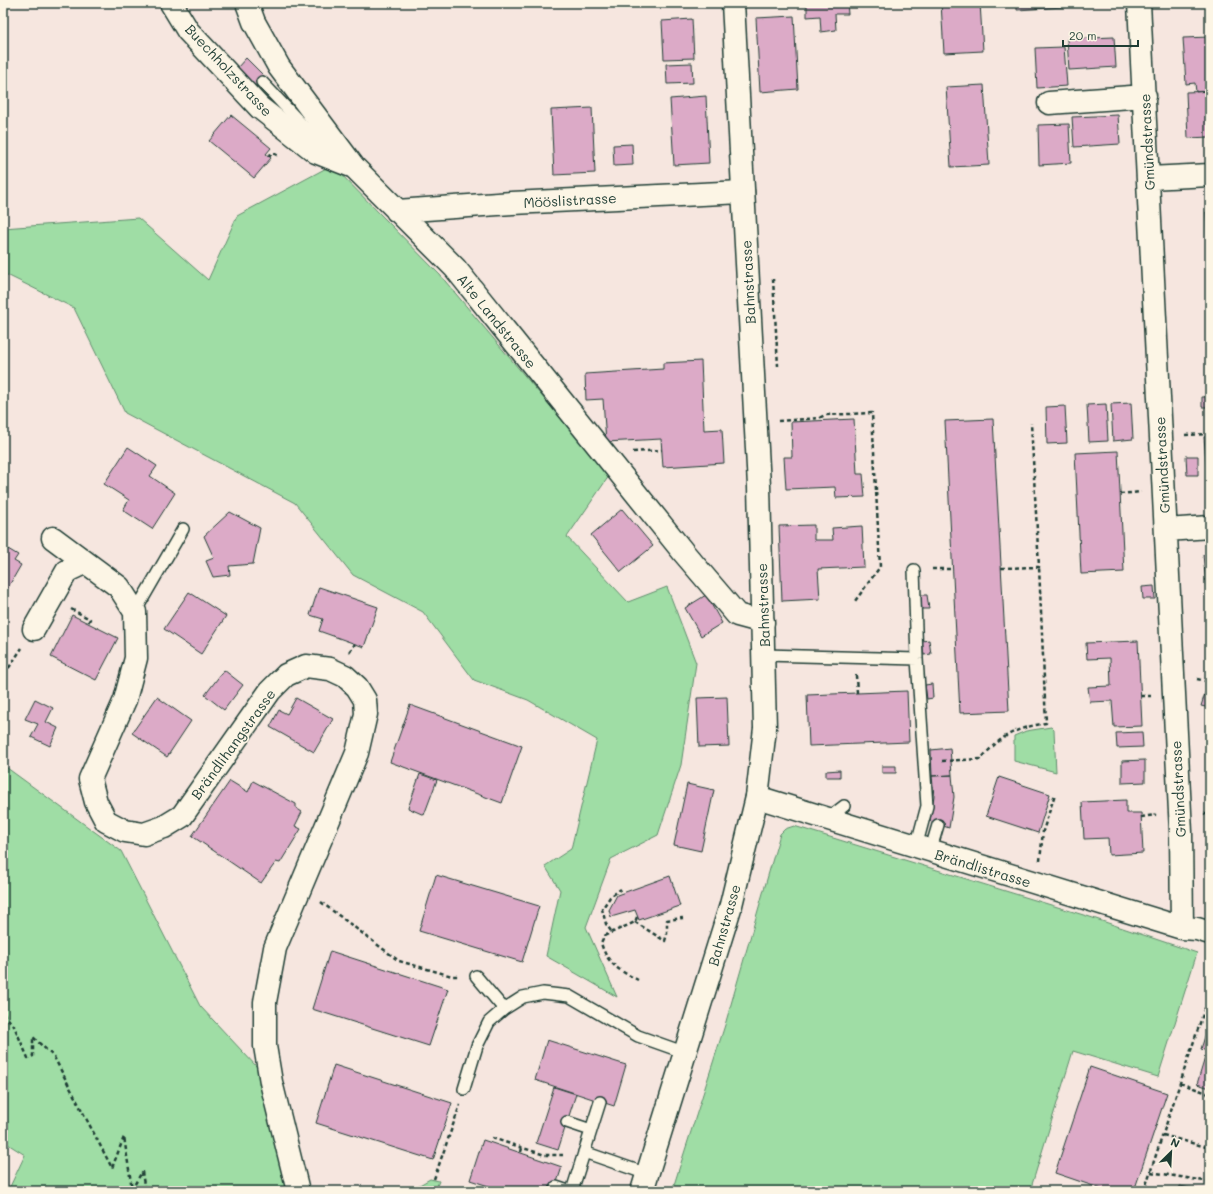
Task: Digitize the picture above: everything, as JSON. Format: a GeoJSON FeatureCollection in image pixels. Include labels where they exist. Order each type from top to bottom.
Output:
{"type":"FeatureCollection","features":[{"type":"Feature","properties":{"kind":"street","name":"Buechholzstrasse"},"geometry":{"type":"LineString","coordinates":[[171,3],[188,31],[260,108],[316,152],[354,167]]}},
{"type":"Feature","properties":{"kind":"street","name":"Alte Landstrasse"},"geometry":{"type":"LineString","coordinates":[[247,3],[254,22],[279,67],[354,167],[455,268],[684,553],[737,615],[763,622]]}},
{"type":"Feature","properties":{"kind":"street","name":"Bahnstrasse"},"geometry":{"type":"LineString","coordinates":[[645,1182],[731,905],[757,797],[765,728],[758,471],[733,3]]}},
{"type":"Feature","properties":{"kind":"street","name":"Gmündstrasse"},"geometry":{"type":"LineString","coordinates":[[1140,3],[1181,832],[1182,928]]}},
{"type":"Feature","properties":{"kind":"street"},"geometry":{"type":"LineString","coordinates":[[1050,103],[1145,96]]}},
{"type":"Feature","properties":{"kind":"street"},"geometry":{"type":"LineString","coordinates":[[1148,178],[1210,175]]}},
{"type":"Feature","properties":{"kind":"street","name":"Mööslistrasse"},"geometry":{"type":"LineString","coordinates":[[397,211],[512,203],[743,192]]}},
{"type":"Feature","properties":{"kind":"street"},"geometry":{"type":"LineString","coordinates":[[1166,530],[1210,527]]}},
{"type":"Feature","properties":{"kind":"street","name":"Brändlihangstrasse"},"geometry":{"type":"LineString","coordinates":[[53,538],[84,563],[119,587],[134,612],[136,658],[125,700],[90,779],[96,802],[106,821],[125,831],[144,834],[164,827],[182,816],[253,713],[270,691],[286,675],[306,666],[330,669],[345,676],[357,687],[365,700],[364,728],[357,753],[275,948],[265,1002],[266,1046],[271,1082],[298,1191]]}},
{"type":"Feature","properties":{"kind":"street"},"geometry":{"type":"LineString","coordinates":[[34,629],[67,571],[84,563]]}},
{"type":"Feature","properties":{"kind":"street","name":"Brändlistrasse"},"geometry":{"type":"LineString","coordinates":[[757,797],[1182,928],[1197,929],[1210,933]]}},
{"type":"Feature","properties":{"kind":"lane"},"geometry":{"type":"LineString","coordinates":[[262,82],[310,133],[354,167]]}},
{"type":"Feature","properties":{"kind":"lane"},"geometry":{"type":"LineString","coordinates":[[134,612],[183,529]]}},
{"type":"Feature","properties":{"kind":"lane"},"geometry":{"type":"LineString","coordinates":[[914,570],[917,659],[927,806],[923,849]]}},
{"type":"Feature","properties":{"kind":"lane"},"geometry":{"type":"LineString","coordinates":[[764,655],[917,659]]}},
{"type":"Feature","properties":{"kind":"lane"},"geometry":{"type":"LineString","coordinates":[[827,819],[844,806]]}},
{"type":"Feature","properties":{"kind":"lane"},"geometry":{"type":"LineString","coordinates":[[923,849],[938,825]]}},
{"type":"Feature","properties":{"kind":"lane"},"geometry":{"type":"LineString","coordinates":[[476,976],[504,1008]]}},
{"type":"Feature","properties":{"kind":"lane"},"geometry":{"type":"LineString","coordinates":[[464,1089],[480,1040],[489,1022],[504,1008],[523,997],[536,994],[543,993],[569,996],[638,1036],[686,1053]]}},
{"type":"Feature","properties":{"kind":"lane"},"geometry":{"type":"LineString","coordinates":[[572,1191],[600,1102]]}},
{"type":"Feature","properties":{"kind":"lane"},"geometry":{"type":"LineString","coordinates":[[567,1122],[591,1130]]}},
{"type":"Feature","properties":{"kind":"lane"},"geometry":{"type":"LineString","coordinates":[[584,1152],[645,1182]]}},
{"type":"Feature","properties":{"kind":"lane"},"geometry":{"type":"LineString","coordinates":[[556,1187],[568,1191]]}},
{"type":"Feature","properties":{"kind":"path"},"geometry":{"type":"LineString","coordinates":[[268,156],[273,153]]}},
{"type":"Feature","properties":{"kind":"path"},"geometry":{"type":"LineString","coordinates":[[1207,332],[1208,343],[1210,343]]}},
{"type":"Feature","properties":{"kind":"path"},"geometry":{"type":"LineString","coordinates":[[774,421],[820,418],[825,415],[872,413],[880,567],[855,601]]}},
{"type":"Feature","properties":{"kind":"path"},"geometry":{"type":"LineString","coordinates":[[825,415],[825,421]]}},
{"type":"Feature","properties":{"kind":"path"},"geometry":{"type":"LineString","coordinates":[[925,762],[981,759],[996,743],[1010,733],[1026,726],[1046,723],[1031,423]]}},
{"type":"Feature","properties":{"kind":"path"},"geometry":{"type":"LineString","coordinates":[[1182,435],[1210,434]]}},
{"type":"Feature","properties":{"kind":"path"},"geometry":{"type":"LineString","coordinates":[[1001,568],[1039,567]]}},
{"type":"Feature","properties":{"kind":"path"},"geometry":{"type":"LineString","coordinates":[[88,623],[90,619]]}},
{"type":"Feature","properties":{"kind":"path"},"geometry":{"type":"LineString","coordinates":[[3,672],[8,669],[34,629]]}},
{"type":"Feature","properties":{"kind":"path"},"geometry":{"type":"LineString","coordinates":[[1141,696],[1150,696]]}},
{"type":"Feature","properties":{"kind":"path"},"geometry":{"type":"LineString","coordinates":[[1038,866],[1041,859],[1043,831],[1055,794]]}},
{"type":"Feature","properties":{"kind":"path"},"geometry":{"type":"LineString","coordinates":[[1141,817],[1154,815],[1154,810]]}},
{"type":"Feature","properties":{"kind":"path"},"geometry":{"type":"LineString","coordinates":[[611,931],[606,924],[602,909],[610,897],[621,889]]}},
{"type":"Feature","properties":{"kind":"path"},"geometry":{"type":"LineString","coordinates":[[314,897],[400,961],[452,976],[476,976]]}},
{"type":"Feature","properties":{"kind":"path"},"geometry":{"type":"LineString","coordinates":[[638,917],[635,922],[611,931],[604,936],[601,943],[610,962],[618,970],[638,980]]}},
{"type":"Feature","properties":{"kind":"path"},"geometry":{"type":"LineString","coordinates":[[635,922],[665,941],[667,934],[667,920],[683,918]]}},
{"type":"Feature","properties":{"kind":"path"},"geometry":{"type":"LineString","coordinates":[[1144,1191],[1210,993]]}},
{"type":"Feature","properties":{"kind":"path"},"geometry":{"type":"LineString","coordinates":[[3,1013],[14,1026],[28,1058],[33,1056],[33,1037],[54,1057],[112,1168],[124,1137],[132,1189],[142,1172],[145,1191]]}},
{"type":"Feature","properties":{"kind":"path"},"geometry":{"type":"LineString","coordinates":[[1180,1083],[1207,1093],[1210,1097]]}},
{"type":"Feature","properties":{"kind":"path"},"geometry":{"type":"LineString","coordinates":[[434,1179],[464,1089]]}},
{"type":"Feature","properties":{"kind":"path"},"geometry":{"type":"LineString","coordinates":[[1163,1135],[1206,1147],[1210,1146]]}},
{"type":"Feature","properties":{"kind":"path"},"geometry":{"type":"LineString","coordinates":[[492,1138],[545,1155]]}},
{"type":"Feature","properties":{"kind":"path"},"geometry":{"type":"LineString","coordinates":[[521,1152],[522,1148]]}},
{"type":"Feature","properties":{"kind":"path"},"geometry":{"type":"LineString","coordinates":[[1151,1172],[1210,1182]]}},
{"type":"Feature","properties":{"kind":"green space"},"geometry":{"type":"Polygon","coordinates":[[[332,165],[440,275],[609,476],[567,537],[628,602],[667,587],[696,663],[681,765],[658,835],[611,859],[586,927],[617,997],[546,956],[560,890],[545,866],[571,849],[597,740],[528,700],[474,680],[423,612],[353,575],[295,503],[125,413],[74,308],[3,273],[3,228],[138,218],[208,280],[237,216],[332,165]]]}},
{"type":"Feature","properties":{"kind":"green space"},"geometry":{"type":"Polygon","coordinates":[[[1051,727],[1054,730],[1056,772],[1014,761],[1014,736],[1026,731],[1051,727]]]}},
{"type":"Feature","properties":{"kind":"green space"},"geometry":{"type":"Polygon","coordinates":[[[3,765],[121,851],[200,1006],[271,1082],[298,1191],[8,1191],[25,1155],[3,1141],[3,765]]]}},
{"type":"Feature","properties":{"kind":"green space"},"geometry":{"type":"Polygon","coordinates":[[[794,826],[1090,917],[1197,953],[1158,1077],[1073,1051],[1030,1191],[672,1191],[725,1025],[780,834],[785,829],[794,826]]]}},
{"type":"Feature","properties":{"kind":"green space"},"geometry":{"type":"Polygon","coordinates":[[[430,1179],[439,1181],[435,1191],[409,1191],[430,1179]]]}},
{"type":"Feature","properties":{"kind":"building"},"geometry":{"type":"Polygon","coordinates":[[[807,3],[847,3],[848,14],[835,14],[836,30],[821,32],[820,16],[807,17],[807,3]]]}},
{"type":"Feature","properties":{"kind":"building"},"geometry":{"type":"Polygon","coordinates":[[[941,3],[980,3],[983,51],[944,53],[941,3]]]}},
{"type":"Feature","properties":{"kind":"building"},"geometry":{"type":"Polygon","coordinates":[[[1017,3],[1094,3],[1094,5],[1017,10],[1017,3]]]}},
{"type":"Feature","properties":{"kind":"building"},"geometry":{"type":"Polygon","coordinates":[[[794,16],[798,89],[760,92],[756,18],[794,16]]]}},
{"type":"Feature","properties":{"kind":"building"},"geometry":{"type":"Polygon","coordinates":[[[692,19],[694,58],[664,59],[662,21],[692,19]]]}},
{"type":"Feature","properties":{"kind":"building"},"geometry":{"type":"Polygon","coordinates":[[[1114,37],[1116,67],[1069,70],[1067,39],[1114,37]]]}},
{"type":"Feature","properties":{"kind":"building"},"geometry":{"type":"Polygon","coordinates":[[[1210,37],[1210,91],[1196,92],[1195,83],[1186,84],[1183,38],[1210,37]]]}},
{"type":"Feature","properties":{"kind":"building"},"geometry":{"type":"Polygon","coordinates":[[[1064,47],[1067,86],[1037,88],[1035,48],[1064,47]]]}},
{"type":"Feature","properties":{"kind":"building"},"geometry":{"type":"Polygon","coordinates":[[[246,58],[266,78],[256,87],[237,68],[246,58]]]}},
{"type":"Feature","properties":{"kind":"building"},"geometry":{"type":"Polygon","coordinates":[[[692,63],[693,83],[667,84],[666,64],[692,63]]]}},
{"type":"Feature","properties":{"kind":"building"},"geometry":{"type":"Polygon","coordinates":[[[984,85],[989,165],[951,167],[946,87],[984,85]]]}},
{"type":"Feature","properties":{"kind":"building"},"geometry":{"type":"Polygon","coordinates":[[[1210,91],[1210,137],[1188,138],[1186,92],[1210,91]]]}},
{"type":"Feature","properties":{"kind":"building"},"geometry":{"type":"Polygon","coordinates":[[[706,96],[709,163],[674,165],[670,99],[706,96]]]}},
{"type":"Feature","properties":{"kind":"building"},"geometry":{"type":"Polygon","coordinates":[[[592,108],[595,173],[554,175],[551,110],[592,108]]]}},
{"type":"Feature","properties":{"kind":"building"},"geometry":{"type":"Polygon","coordinates":[[[231,115],[271,148],[266,154],[271,158],[254,178],[209,141],[231,115]]]}},
{"type":"Feature","properties":{"kind":"building"},"geometry":{"type":"Polygon","coordinates":[[[1118,115],[1120,144],[1074,147],[1072,117],[1118,115]]]}},
{"type":"Feature","properties":{"kind":"building"},"geometry":{"type":"Polygon","coordinates":[[[1069,124],[1071,163],[1039,165],[1038,125],[1069,124]]]}},
{"type":"Feature","properties":{"kind":"building"},"geometry":{"type":"Polygon","coordinates":[[[632,144],[633,165],[614,166],[613,145],[632,144]]]}},
{"type":"Feature","properties":{"kind":"building"},"geometry":{"type":"Polygon","coordinates":[[[1210,211],[1210,249],[1208,249],[1206,212],[1210,211]]]}},
{"type":"Feature","properties":{"kind":"building"},"geometry":{"type":"Polygon","coordinates":[[[701,361],[704,430],[722,429],[724,463],[663,467],[661,439],[606,442],[603,399],[586,400],[585,374],[663,369],[663,363],[701,361]]]}},
{"type":"Feature","properties":{"kind":"building"},"geometry":{"type":"Polygon","coordinates":[[[1202,397],[1210,397],[1210,407],[1202,407],[1202,397]]]}},
{"type":"Feature","properties":{"kind":"building"},"geometry":{"type":"Polygon","coordinates":[[[1131,403],[1133,439],[1113,441],[1111,404],[1131,403]]]}},
{"type":"Feature","properties":{"kind":"building"},"geometry":{"type":"Polygon","coordinates":[[[1106,404],[1108,441],[1089,442],[1087,405],[1106,404]]]}},
{"type":"Feature","properties":{"kind":"building"},"geometry":{"type":"Polygon","coordinates":[[[1065,406],[1067,443],[1047,444],[1046,407],[1065,406]]]}},
{"type":"Feature","properties":{"kind":"building"},"geometry":{"type":"Polygon","coordinates":[[[854,419],[857,474],[863,474],[865,497],[836,498],[835,487],[786,489],[784,457],[792,457],[791,422],[854,419]]]}},
{"type":"Feature","properties":{"kind":"building"},"geometry":{"type":"Polygon","coordinates":[[[993,419],[1009,711],[960,713],[945,421],[993,419]]]}},
{"type":"Feature","properties":{"kind":"building"},"geometry":{"type":"Polygon","coordinates":[[[1210,436],[1210,473],[1207,473],[1204,437],[1210,436]]]}},
{"type":"Feature","properties":{"kind":"building"},"geometry":{"type":"Polygon","coordinates":[[[128,447],[157,466],[150,476],[175,493],[152,529],[123,510],[129,500],[104,484],[128,447]]]}},
{"type":"Feature","properties":{"kind":"building"},"geometry":{"type":"Polygon","coordinates":[[[1118,451],[1124,572],[1081,574],[1075,453],[1118,451]]]}},
{"type":"Feature","properties":{"kind":"building"},"geometry":{"type":"Polygon","coordinates":[[[1186,456],[1198,456],[1198,475],[1187,475],[1186,456]]]}},
{"type":"Feature","properties":{"kind":"building"},"geometry":{"type":"Polygon","coordinates":[[[622,509],[653,546],[621,572],[591,535],[622,509]]]}},
{"type":"Feature","properties":{"kind":"building"},"geometry":{"type":"Polygon","coordinates":[[[230,512],[260,528],[253,564],[229,566],[230,575],[213,577],[206,561],[214,558],[204,536],[230,512]]]}},
{"type":"Feature","properties":{"kind":"building"},"geometry":{"type":"Polygon","coordinates":[[[814,525],[814,540],[833,540],[832,528],[862,526],[864,567],[818,569],[820,599],[782,601],[779,526],[814,525]]]}},
{"type":"Feature","properties":{"kind":"building"},"geometry":{"type":"Polygon","coordinates":[[[3,546],[18,555],[14,561],[21,565],[3,596],[3,546]]]}},
{"type":"Feature","properties":{"kind":"building"},"geometry":{"type":"Polygon","coordinates":[[[1210,554],[1210,611],[1209,611],[1203,555],[1210,554]]]}},
{"type":"Feature","properties":{"kind":"building"},"geometry":{"type":"Polygon","coordinates":[[[1154,586],[1155,599],[1143,599],[1142,587],[1154,586]]]}},
{"type":"Feature","properties":{"kind":"building"},"geometry":{"type":"Polygon","coordinates":[[[319,587],[378,607],[364,647],[319,631],[323,619],[310,615],[319,587]]]}},
{"type":"Feature","properties":{"kind":"building"},"geometry":{"type":"Polygon","coordinates":[[[189,592],[226,616],[201,654],[164,629],[189,592]]]}},
{"type":"Feature","properties":{"kind":"building"},"geometry":{"type":"Polygon","coordinates":[[[706,595],[722,623],[701,636],[685,608],[706,595]]]}},
{"type":"Feature","properties":{"kind":"building"},"geometry":{"type":"Polygon","coordinates":[[[920,595],[927,595],[929,609],[922,609],[920,595]]]}},
{"type":"Feature","properties":{"kind":"building"},"geometry":{"type":"Polygon","coordinates":[[[72,615],[118,638],[96,680],[51,657],[72,615]]]}},
{"type":"Feature","properties":{"kind":"building"},"geometry":{"type":"Polygon","coordinates":[[[929,640],[931,654],[924,655],[922,641],[929,640]]]}},
{"type":"Feature","properties":{"kind":"building"},"geometry":{"type":"Polygon","coordinates":[[[1138,641],[1142,726],[1114,727],[1112,701],[1090,702],[1088,687],[1111,686],[1110,658],[1087,659],[1086,643],[1138,641]]]}},
{"type":"Feature","properties":{"kind":"building"},"geometry":{"type":"Polygon","coordinates":[[[224,670],[243,685],[224,710],[205,695],[224,670]]]}},
{"type":"Feature","properties":{"kind":"building"},"geometry":{"type":"Polygon","coordinates":[[[932,684],[933,698],[927,699],[925,685],[932,684]]]}},
{"type":"Feature","properties":{"kind":"building"},"geometry":{"type":"Polygon","coordinates":[[[1207,687],[1210,688],[1210,708],[1201,706],[1207,687]]]}},
{"type":"Feature","properties":{"kind":"building"},"geometry":{"type":"Polygon","coordinates":[[[907,691],[909,742],[809,746],[807,695],[907,691]]]}},
{"type":"Feature","properties":{"kind":"building"},"geometry":{"type":"Polygon","coordinates":[[[157,697],[191,721],[167,757],[132,733],[157,697]]]}},
{"type":"Feature","properties":{"kind":"building"},"geometry":{"type":"Polygon","coordinates":[[[727,697],[729,746],[699,747],[697,698],[727,697]]]}},
{"type":"Feature","properties":{"kind":"building"},"geometry":{"type":"Polygon","coordinates":[[[296,698],[333,719],[314,752],[270,727],[279,710],[287,714],[296,698]]]}},
{"type":"Feature","properties":{"kind":"building"},"geometry":{"type":"Polygon","coordinates":[[[35,699],[53,708],[46,722],[58,728],[50,746],[31,737],[38,724],[25,719],[35,699]]]}},
{"type":"Feature","properties":{"kind":"building"},"geometry":{"type":"Polygon","coordinates":[[[410,705],[522,746],[502,803],[390,762],[410,705]]]}},
{"type":"Feature","properties":{"kind":"building"},"geometry":{"type":"Polygon","coordinates":[[[1142,732],[1143,747],[1117,748],[1116,733],[1142,732]]]}},
{"type":"Feature","properties":{"kind":"building"},"geometry":{"type":"Polygon","coordinates":[[[950,748],[952,775],[932,776],[931,750],[950,748]]]}},
{"type":"Feature","properties":{"kind":"building"},"geometry":{"type":"Polygon","coordinates":[[[1145,760],[1145,782],[1122,783],[1122,761],[1145,760]]]}},
{"type":"Feature","properties":{"kind":"building"},"geometry":{"type":"Polygon","coordinates":[[[882,766],[896,766],[896,773],[882,773],[882,766]]]}},
{"type":"Feature","properties":{"kind":"building"},"geometry":{"type":"Polygon","coordinates":[[[840,770],[840,777],[826,777],[826,771],[840,770]]]}},
{"type":"Feature","properties":{"kind":"building"},"geometry":{"type":"Polygon","coordinates":[[[420,774],[437,780],[424,815],[408,808],[420,774]]]}},
{"type":"Feature","properties":{"kind":"building"},"geometry":{"type":"Polygon","coordinates":[[[952,775],[954,797],[949,828],[930,821],[934,796],[932,776],[952,775]]]}},
{"type":"Feature","properties":{"kind":"building"},"geometry":{"type":"Polygon","coordinates":[[[999,777],[1050,794],[1038,833],[986,816],[999,777]]]}},
{"type":"Feature","properties":{"kind":"building"},"geometry":{"type":"Polygon","coordinates":[[[230,781],[248,792],[253,781],[296,804],[296,808],[302,812],[295,826],[301,829],[280,863],[276,862],[261,883],[192,836],[230,781]]]}},
{"type":"Feature","properties":{"kind":"building"},"geometry":{"type":"Polygon","coordinates":[[[687,784],[714,790],[701,851],[674,845],[687,784]]]}},
{"type":"Feature","properties":{"kind":"building"},"geometry":{"type":"Polygon","coordinates":[[[1126,800],[1126,813],[1141,813],[1143,853],[1109,855],[1108,838],[1084,839],[1082,802],[1126,800]]]}},
{"type":"Feature","properties":{"kind":"building"},"geometry":{"type":"Polygon","coordinates":[[[436,875],[539,906],[522,962],[419,931],[436,875]]]}},
{"type":"Feature","properties":{"kind":"building"},"geometry":{"type":"Polygon","coordinates":[[[670,876],[680,906],[639,920],[635,910],[611,917],[609,910],[617,895],[670,876]]]}},
{"type":"Feature","properties":{"kind":"building"},"geometry":{"type":"Polygon","coordinates":[[[330,951],[448,989],[429,1046],[312,1009],[330,951]]]}},
{"type":"Feature","properties":{"kind":"building"},"geometry":{"type":"Polygon","coordinates":[[[1210,1021],[1210,1088],[1197,1084],[1207,1051],[1201,1049],[1210,1021]]]}},
{"type":"Feature","properties":{"kind":"building"},"geometry":{"type":"Polygon","coordinates":[[[547,1040],[626,1065],[614,1106],[535,1080],[547,1040]]]}},
{"type":"Feature","properties":{"kind":"building"},"geometry":{"type":"Polygon","coordinates":[[[334,1065],[452,1103],[433,1160],[316,1123],[334,1065]]]}},
{"type":"Feature","properties":{"kind":"building"},"geometry":{"type":"Polygon","coordinates":[[[1090,1067],[1167,1093],[1134,1191],[1108,1191],[1055,1173],[1090,1067]]]}},
{"type":"Feature","properties":{"kind":"building"},"geometry":{"type":"Polygon","coordinates":[[[554,1087],[576,1094],[558,1150],[536,1143],[554,1087]]]}},
{"type":"Feature","properties":{"kind":"building"},"geometry":{"type":"Polygon","coordinates":[[[483,1140],[562,1167],[554,1191],[504,1191],[470,1180],[483,1140]]]}},
{"type":"Feature","properties":{"kind":"building"},"geometry":{"type":"Polygon","coordinates":[[[1180,1186],[1206,1191],[1179,1191],[1180,1186]]]}}]}
